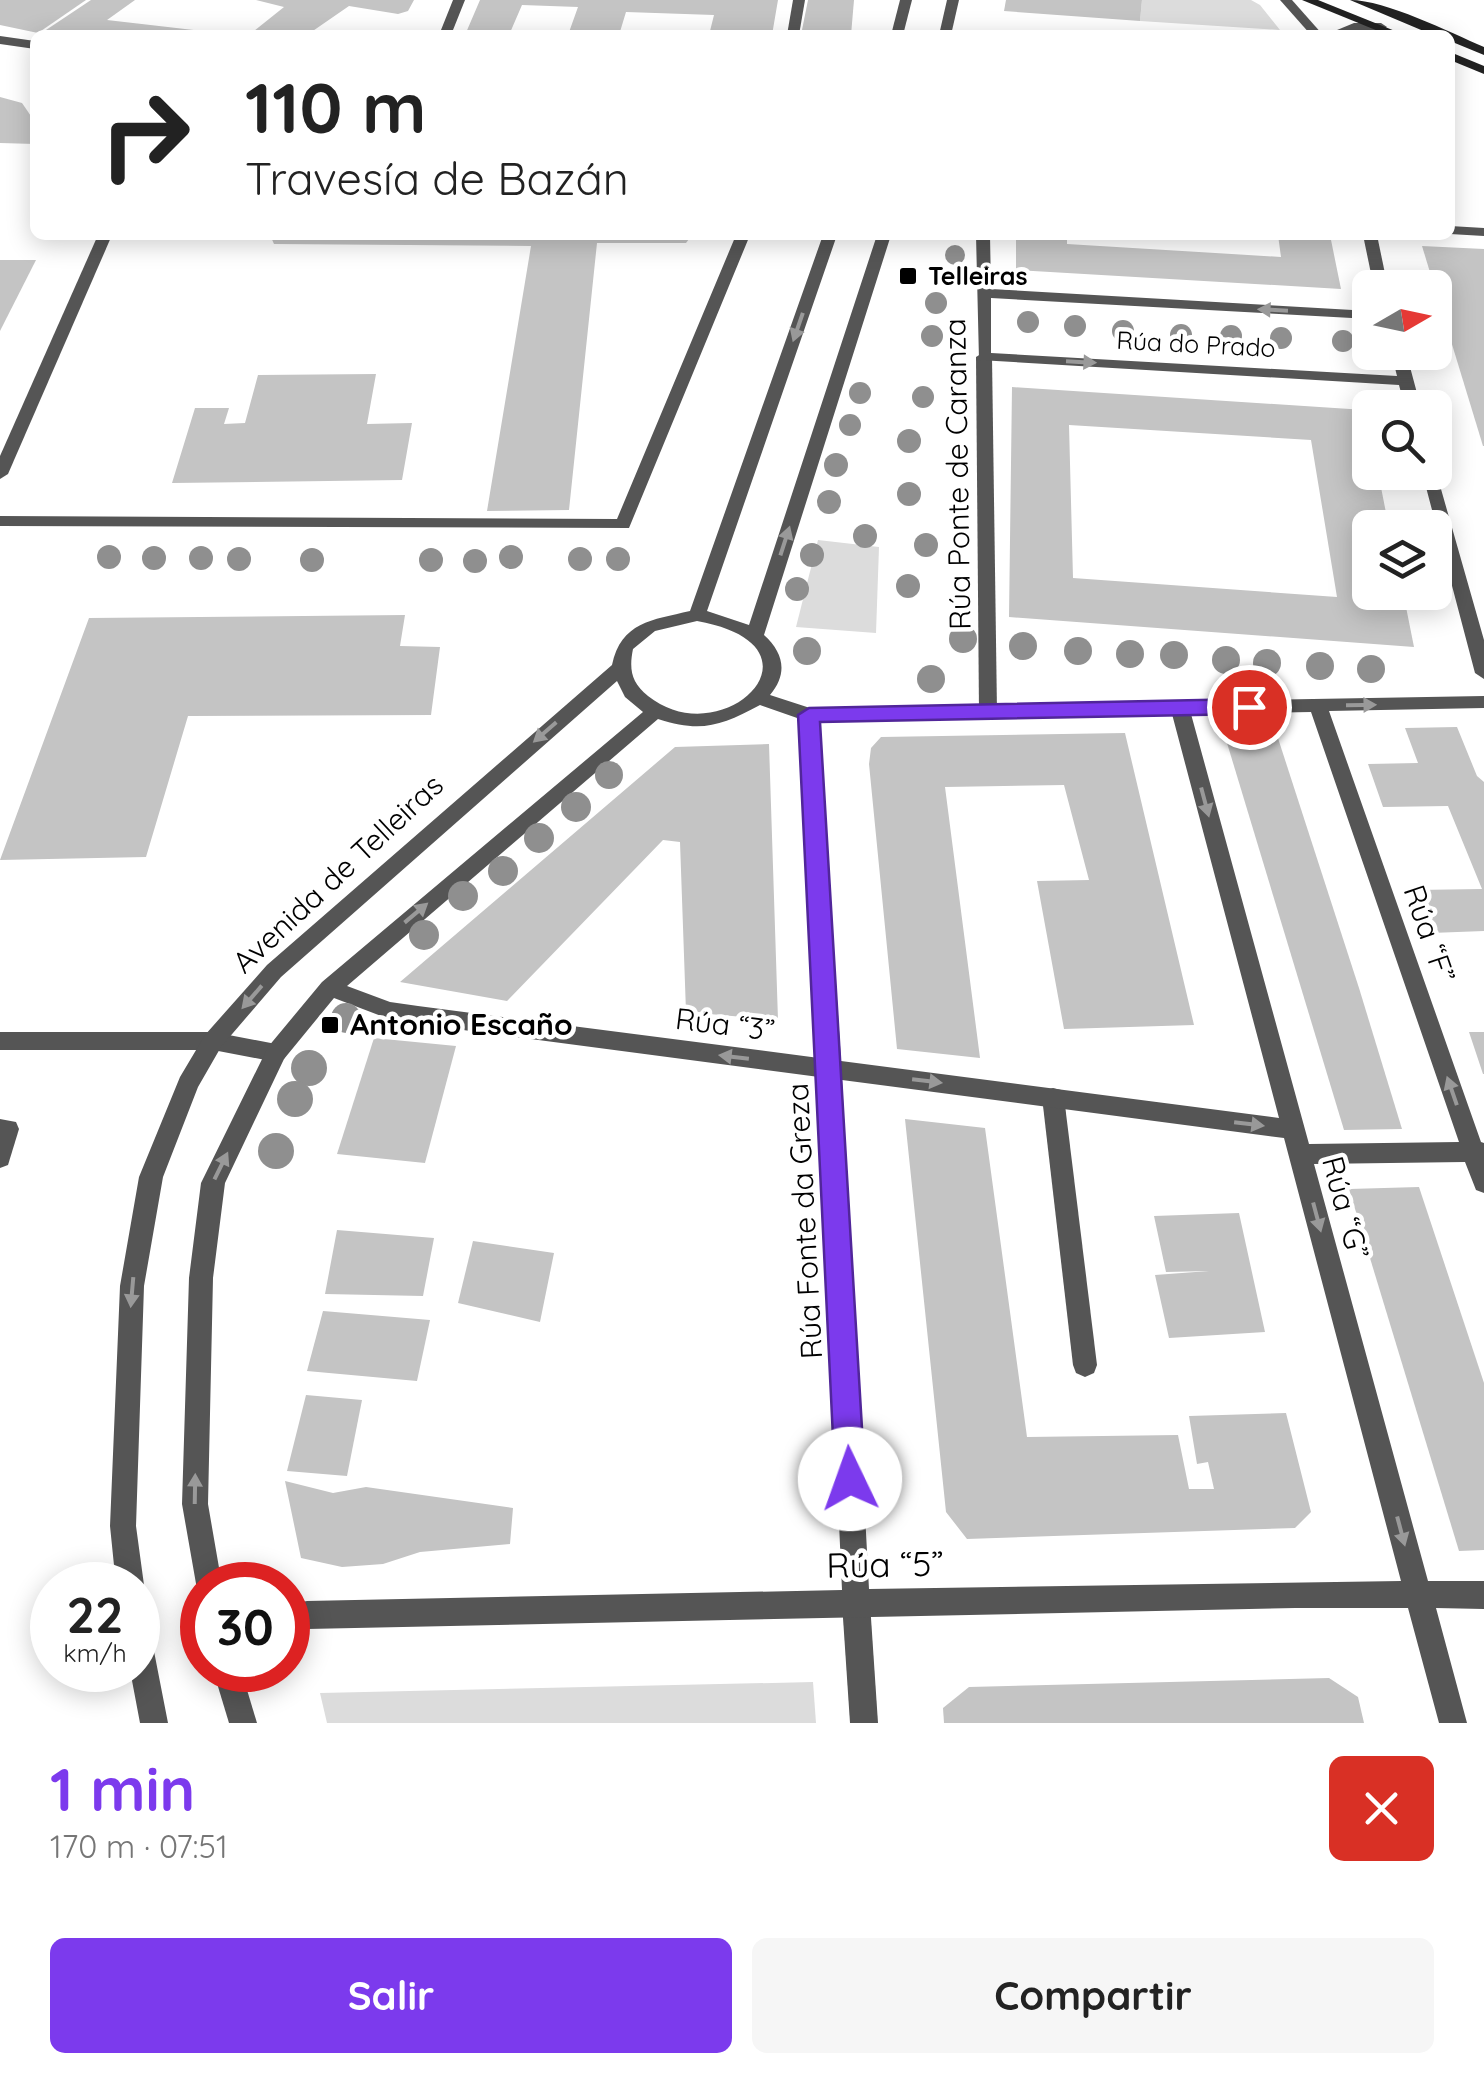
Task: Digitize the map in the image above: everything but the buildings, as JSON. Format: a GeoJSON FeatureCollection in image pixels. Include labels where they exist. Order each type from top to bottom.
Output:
{"type":"FeatureCollection","features":[{"type":"Feature","properties":{"kind":"main road"},"geometry":{"type":"LineString","coordinates":[[1308,0],[1386,30]]}},
{"type":"Feature","properties":{"kind":"main road"},"geometry":{"type":"LineString","coordinates":[[1356,0],[1432,30]]}},
{"type":"Feature","properties":{"kind":"main road"},"geometry":{"type":"LineString","coordinates":[[1455,39],[1484,51]]}},
{"type":"Feature","properties":{"kind":"main road"},"geometry":{"type":"LineString","coordinates":[[1455,58],[1484,70]]}},
{"type":"Feature","properties":{"kind":"street"},"geometry":{"type":"LineString","coordinates":[[447,30],[459,0]]}},
{"type":"Feature","properties":{"kind":"street"},"geometry":{"type":"LineString","coordinates":[[794,30],[798,0]]}},
{"type":"Feature","properties":{"kind":"street"},"geometry":{"type":"LineString","coordinates":[[898,30],[906,0]]}},
{"type":"Feature","properties":{"kind":"street"},"geometry":{"type":"LineString","coordinates":[[946,30],[954,0]]}},
{"type":"Feature","properties":{"kind":"street"},"geometry":{"type":"LineString","coordinates":[[1286,0],[1313,30]]}},
{"type":"Feature","properties":{"kind":"street"},"geometry":{"type":"LineString","coordinates":[[1347,30],[1381,28]]}},
{"type":"Feature","properties":{"kind":"street"},"geometry":{"type":"LineString","coordinates":[[0,40],[30,44]]}},
{"type":"Feature","properties":{"kind":"street"},"geometry":{"type":"LineString","coordinates":[[1455,230],[1484,232]]}},
{"type":"Feature","properties":{"kind":"street"},"geometry":{"type":"LineString","coordinates":[[0,474],[103,240]]}},
{"type":"Feature","properties":{"kind":"street"},"geometry":{"type":"LineString","coordinates":[[0,521],[622,524],[741,240]]}},
{"type":"Feature","properties":{"kind":"street"},"geometry":{"type":"LineString","coordinates":[[697,615],[828,240]]}},
{"type":"Feature","properties":{"kind":"street"},"geometry":{"type":"LineString","coordinates":[[755,634],[882,240]]}},
{"type":"Feature","properties":{"kind":"street","name":"Rúa Ponte de Caranza"},"geometry":{"type":"LineString","coordinates":[[983,240],[988,712]]}},
{"type":"Feature","properties":{"kind":"street"},"geometry":{"type":"LineString","coordinates":[[1371,240],[1377,270]]}},
{"type":"Feature","properties":{"kind":"street","name":"Rúa do Prado"},"geometry":{"type":"LineString","coordinates":[[983,293],[1352,314]]}},
{"type":"Feature","properties":{"kind":"street","name":"Rúa do Prado"},"geometry":{"type":"LineString","coordinates":[[984,356],[1406,380]]}},
{"type":"Feature","properties":{"kind":"street"},"geometry":{"type":"LineString","coordinates":[[1403,370],[1408,390]]}},
{"type":"Feature","properties":{"kind":"street"},"geometry":{"type":"LineString","coordinates":[[1435,490],[1484,674]]}},
{"type":"Feature","properties":{"kind":"street"},"geometry":{"type":"LineString","coordinates":[[697,615],[719,617],[755,634],[767,647],[772,664],[769,682],[758,698],[742,709],[698,720],[654,712],[636,701],[623,686],[619,669],[622,652],[651,625],[697,615]]}},
{"type":"Feature","properties":{"kind":"street","name":"Avenida de Telleiras"},"geometry":{"type":"LineString","coordinates":[[127,1562],[123,1526],[132,1286],[152,1177],[188,1084],[213,1040],[274,971],[619,669]]}},
{"type":"Feature","properties":{"kind":"street"},"geometry":{"type":"LineString","coordinates":[[758,698],[809,715],[1480,702],[1484,723]]}},
{"type":"Feature","properties":{"kind":"street","name":"Rúa “F”"},"geometry":{"type":"LineString","coordinates":[[1318,706],[1479,1152],[1484,1183]]}},
{"type":"Feature","properties":{"kind":"street","name":"Rúa “G”"},"geometry":{"type":"LineString","coordinates":[[1180,708],[1453,1723]]}},
{"type":"Feature","properties":{"kind":"street"},"geometry":{"type":"LineString","coordinates":[[204,1562],[195,1504],[200,1278],[213,1183],[276,1052],[330,988],[654,712]]}},
{"type":"Feature","properties":{"kind":"street","name":"Rúa Fonte da Greza"},"geometry":{"type":"LineString","coordinates":[[809,715],[864,1723]]}},
{"type":"Feature","properties":{"kind":"street","name":"Rúa “3”"},"geometry":{"type":"LineString","coordinates":[[330,988],[403,1013],[1053,1097],[1297,1142],[1479,1152]]}},
{"type":"Feature","properties":{"kind":"street"},"geometry":{"type":"LineString","coordinates":[[0,1042],[213,1040],[276,1052]]}},
{"type":"Feature","properties":{"kind":"street"},"geometry":{"type":"LineString","coordinates":[[1053,1097],[1085,1365]]}},
{"type":"Feature","properties":{"kind":"street"},"geometry":{"type":"LineString","coordinates":[[0,1129],[8,1129],[0,1158]]}},
{"type":"Feature","properties":{"kind":"street","name":"Rúa “5”"},"geometry":{"type":"LineString","coordinates":[[310,1615],[1308,1594],[1484,1595]]}},
{"type":"Feature","properties":{"kind":"street"},"geometry":{"type":"LineString","coordinates":[[148,1692],[154,1723]]}},
{"type":"Feature","properties":{"kind":"street"},"geometry":{"type":"LineString","coordinates":[[234,1692],[243,1723]]}},
{"type":"Feature","properties":{"kind":"shaded area"},"geometry":{"type":"Polygon","coordinates":[[[1142,0],[1251,0],[1280,30],[1140,21],[1142,0]]]}},
{"type":"Feature","properties":{"kind":"shaded area"},"geometry":{"type":"Polygon","coordinates":[[[818,540],[879,547],[876,633],[796,627],[818,540]]]}},
{"type":"Feature","properties":{"kind":"shaded area"},"geometry":{"type":"Polygon","coordinates":[[[813,1682],[816,1723],[327,1723],[320,1693],[813,1682]]]}},
{"type":"Feature","properties":{"kind":"place","name":"Telleiras"},"geometry":{"type":"Point","coordinates":[908,276]}},
{"type":"Feature","properties":{"kind":"place","name":"Antonio Escaño"},"geometry":{"type":"Point","coordinates":[330,1025]}},
{"type":"Feature","properties":{"kind":"route"},"geometry":{"type":"LineString","coordinates":[[850,1479],[828,1004],[809,715],[1249,707]]}}]}
